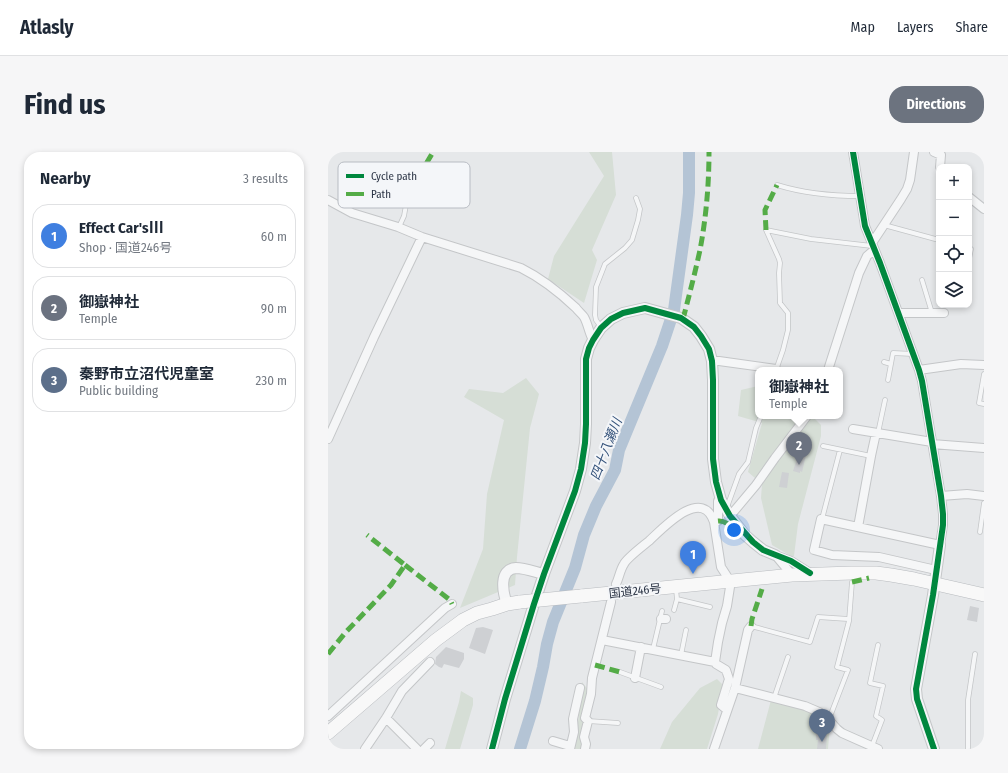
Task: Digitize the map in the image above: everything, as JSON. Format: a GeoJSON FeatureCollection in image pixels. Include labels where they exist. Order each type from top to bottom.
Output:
{"type":"FeatureCollection","features":[{"type":"Feature","properties":{"kind":"highway","name":"国道246号"},"geometry":{"type":"LineString","coordinates":[[328,733],[436,640],[463,620],[477,613],[514,603],[581,596],[676,593],[730,581],[810,573],[876,573],[899,576],[984,595]]}},
{"type":"Feature","properties":{"kind":"street"},"geometry":{"type":"LineString","coordinates":[[853,152],[865,226],[899,313],[922,381],[941,496],[943,525],[935,584],[916,689],[917,698],[934,749]]}},
{"type":"Feature","properties":{"kind":"street"},"geometry":{"type":"LineString","coordinates":[[829,367],[859,273],[883,225],[906,189],[910,180],[914,152]]}},
{"type":"Feature","properties":{"kind":"street"},"geometry":{"type":"LineString","coordinates":[[934,152],[941,155],[940,164]]}},
{"type":"Feature","properties":{"kind":"street"},"geometry":{"type":"LineString","coordinates":[[972,199],[984,209]]}},
{"type":"Feature","properties":{"kind":"street"},"geometry":{"type":"LineString","coordinates":[[328,200],[338,205]]}},
{"type":"Feature","properties":{"kind":"street"},"geometry":{"type":"LineString","coordinates":[[343,208],[352,213],[422,237],[521,268],[535,275],[566,298],[584,316],[589,333],[593,340]]}},
{"type":"Feature","properties":{"kind":"street"},"geometry":{"type":"LineString","coordinates":[[328,438],[422,237]]}},
{"type":"Feature","properties":{"kind":"street"},"geometry":{"type":"LineString","coordinates":[[492,749],[510,684],[544,574],[575,491],[581,469],[585,443],[586,359],[589,348],[602,328],[611,319],[623,313],[645,308],[681,318],[694,327],[709,349],[712,361],[713,459],[716,482],[721,500],[728,513],[745,535],[753,542],[763,550],[791,561],[810,573]]}},
{"type":"Feature","properties":{"kind":"street"},"geometry":{"type":"LineString","coordinates":[[899,313],[944,312]]}},
{"type":"Feature","properties":{"kind":"street"},"geometry":{"type":"LineString","coordinates":[[712,361],[757,367]]}},
{"type":"Feature","properties":{"kind":"street"},"geometry":{"type":"LineString","coordinates":[[919,370],[961,364],[984,365]]}},
{"type":"Feature","properties":{"kind":"street"},"geometry":{"type":"LineString","coordinates":[[728,513],[756,485],[806,419]]}},
{"type":"Feature","properties":{"kind":"street"},"geometry":{"type":"LineString","coordinates":[[853,429],[932,443],[984,448]]}},
{"type":"Feature","properties":{"kind":"street"},"geometry":{"type":"LineString","coordinates":[[858,527],[871,456],[877,433]]}},
{"type":"Feature","properties":{"kind":"street"},"geometry":{"type":"LineString","coordinates":[[941,496],[967,494],[984,496]]}},
{"type":"Feature","properties":{"kind":"street"},"geometry":{"type":"LineString","coordinates":[[714,522],[718,521],[718,501],[721,500]]}},
{"type":"Feature","properties":{"kind":"street"},"geometry":{"type":"LineString","coordinates":[[616,584],[624,564],[675,517],[693,508],[706,510],[712,515],[721,567],[730,581],[728,600],[715,662]]}},
{"type":"Feature","properties":{"kind":"street"},"geometry":{"type":"LineString","coordinates":[[936,570],[879,558],[832,555],[814,550],[821,520],[940,545]]}},
{"type":"Feature","properties":{"kind":"street"},"geometry":{"type":"LineString","coordinates":[[775,555],[792,574]]}},
{"type":"Feature","properties":{"kind":"street"},"geometry":{"type":"LineString","coordinates":[[514,603],[504,596],[503,577],[507,572],[514,568],[544,574]]}},
{"type":"Feature","properties":{"kind":"street"},"geometry":{"type":"LineString","coordinates":[[585,749],[586,744],[584,737],[588,721],[586,718],[591,694],[592,678],[612,602]]}},
{"type":"Feature","properties":{"kind":"street"},"geometry":{"type":"LineString","coordinates":[[328,716],[445,608],[452,604]]}},
{"type":"Feature","properties":{"kind":"street"},"geometry":{"type":"LineString","coordinates":[[714,749],[735,688],[748,630],[751,626]]}},
{"type":"Feature","properties":{"kind":"street"},"geometry":{"type":"LineString","coordinates":[[602,640],[715,662],[726,670],[729,679],[721,705],[727,710]]}},
{"type":"Feature","properties":{"kind":"street"},"geometry":{"type":"LineString","coordinates":[[635,678],[641,647]]}},
{"type":"Feature","properties":{"kind":"street"},"geometry":{"type":"LineString","coordinates":[[365,749],[402,691],[430,662]]}},
{"type":"Feature","properties":{"kind":"street"},"geometry":{"type":"LineString","coordinates":[[553,741],[570,748],[574,732],[573,719],[580,688]]}},
{"type":"Feature","properties":{"kind":"street"},"geometry":{"type":"LineString","coordinates":[[735,688],[805,706],[820,712],[842,733],[875,748]]}},
{"type":"Feature","properties":{"kind":"street"},"geometry":{"type":"LineString","coordinates":[[386,718],[418,749]]}},
{"type":"Feature","properties":{"kind":"street"},"geometry":{"type":"LineString","coordinates":[[424,749],[430,743]]}},
{"type":"Feature","properties":{"kind":"lane"},"geometry":{"type":"LineString","coordinates":[[776,185],[791,189],[848,196],[860,196]]}},
{"type":"Feature","properties":{"kind":"lane"},"geometry":{"type":"LineString","coordinates":[[602,328],[595,316],[596,287],[605,264],[625,248],[632,240],[640,209],[636,198]]}},
{"type":"Feature","properties":{"kind":"lane"},"geometry":{"type":"LineString","coordinates":[[398,228],[404,216],[405,208]]}},
{"type":"Feature","properties":{"kind":"lane"},"geometry":{"type":"LineString","coordinates":[[883,225],[936,239]]}},
{"type":"Feature","properties":{"kind":"lane"},"geometry":{"type":"LineString","coordinates":[[777,367],[788,330],[788,313],[780,303],[780,260],[766,230],[811,239],[873,246]]}},
{"type":"Feature","properties":{"kind":"lane"},"geometry":{"type":"LineString","coordinates":[[922,280],[932,313]]}},
{"type":"Feature","properties":{"kind":"lane"},"geometry":{"type":"LineString","coordinates":[[888,380],[893,353],[913,354]]}},
{"type":"Feature","properties":{"kind":"lane"},"geometry":{"type":"LineString","coordinates":[[884,362],[891,364]]}},
{"type":"Feature","properties":{"kind":"lane"},"geometry":{"type":"LineString","coordinates":[[984,374],[980,403],[984,404]]}},
{"type":"Feature","properties":{"kind":"lane"},"geometry":{"type":"LineString","coordinates":[[877,433],[884,400]]}},
{"type":"Feature","properties":{"kind":"lane"},"geometry":{"type":"LineString","coordinates":[[728,513],[731,494],[739,474],[748,462],[756,428],[760,419]]}},
{"type":"Feature","properties":{"kind":"lane"},"geometry":{"type":"LineString","coordinates":[[823,446],[871,456]]}},
{"type":"Feature","properties":{"kind":"lane"},"geometry":{"type":"LineString","coordinates":[[821,520],[840,450]]}},
{"type":"Feature","properties":{"kind":"lane"},"geometry":{"type":"LineString","coordinates":[[980,532],[984,503]]}},
{"type":"Feature","properties":{"kind":"lane"},"geometry":{"type":"LineString","coordinates":[[828,719],[848,670],[837,667],[848,619],[852,582]]}},
{"type":"Feature","properties":{"kind":"lane"},"geometry":{"type":"LineString","coordinates":[[674,610],[676,593],[710,607]]}},
{"type":"Feature","properties":{"kind":"lane"},"geometry":{"type":"LineString","coordinates":[[653,649],[663,616]]}},
{"type":"Feature","properties":{"kind":"lane"},"geometry":{"type":"LineString","coordinates":[[751,626],[810,642],[818,617],[848,619]]}},
{"type":"Feature","properties":{"kind":"lane"},"geometry":{"type":"LineString","coordinates":[[681,655],[686,630]]}},
{"type":"Feature","properties":{"kind":"lane"},"geometry":{"type":"LineString","coordinates":[[875,748],[882,720],[876,716],[883,686],[870,683],[878,645]]}},
{"type":"Feature","properties":{"kind":"lane"},"geometry":{"type":"LineString","coordinates":[[968,749],[968,700],[975,654]]}},
{"type":"Feature","properties":{"kind":"lane"},"geometry":{"type":"LineString","coordinates":[[774,698],[788,657]]}},
{"type":"Feature","properties":{"kind":"lane"},"geometry":{"type":"LineString","coordinates":[[620,672],[661,687]]}},
{"type":"Feature","properties":{"kind":"lane"},"geometry":{"type":"LineString","coordinates":[[654,691],[655,685]]}},
{"type":"Feature","properties":{"kind":"lane"},"geometry":{"type":"LineString","coordinates":[[588,721],[618,723]]}},
{"type":"Feature","properties":{"kind":"shaded area"},"geometry":{"type":"Polygon","coordinates":[[[589,152],[612,152],[616,195],[592,250],[597,260],[584,303],[548,279],[554,256],[604,176],[589,152]]]}},
{"type":"Feature","properties":{"kind":"shaded area"},"geometry":{"type":"Polygon","coordinates":[[[526,378],[539,394],[530,428],[515,585],[460,608],[483,549],[487,494],[504,420],[464,397],[469,389],[503,393],[526,378]]]}},
{"type":"Feature","properties":{"kind":"shaded area"},"geometry":{"type":"Polygon","coordinates":[[[755,387],[755,419],[815,419],[821,425],[821,436],[798,524],[794,556],[791,556],[772,545],[761,498],[762,484],[748,472],[762,423],[738,416],[741,390],[755,387]]]}},
{"type":"Feature","properties":{"kind":"shaded area"},"geometry":{"type":"Polygon","coordinates":[[[717,679],[723,685],[718,714],[707,749],[660,749],[672,722],[700,688],[717,679]]]}},
{"type":"Feature","properties":{"kind":"shaded area"},"geometry":{"type":"Polygon","coordinates":[[[582,682],[589,691],[582,749],[574,749],[576,743],[582,682]]]}},
{"type":"Feature","properties":{"kind":"shaded area"},"geometry":{"type":"Polygon","coordinates":[[[461,691],[473,698],[473,705],[460,749],[445,749],[459,702],[461,691]]]}},
{"type":"Feature","properties":{"kind":"shaded area"},"geometry":{"type":"Polygon","coordinates":[[[771,700],[812,711],[830,725],[828,749],[758,749],[771,700]]]}},
{"type":"Feature","properties":{"kind":"building"},"geometry":{"type":"Polygon","coordinates":[[[799,453],[806,455],[802,472],[800,471],[800,473],[793,471],[799,453]]]}},
{"type":"Feature","properties":{"kind":"building"},"geometry":{"type":"Polygon","coordinates":[[[782,472],[789,473],[787,488],[779,487],[782,472]]]}},
{"type":"Feature","properties":{"kind":"building"},"geometry":{"type":"Polygon","coordinates":[[[970,606],[979,608],[977,622],[967,620],[970,606]]]}},
{"type":"Feature","properties":{"kind":"building"},"geometry":{"type":"Polygon","coordinates":[[[483,627],[493,630],[485,654],[469,648],[476,628],[483,627]]]}},
{"type":"Feature","properties":{"kind":"building"},"geometry":{"type":"Polygon","coordinates":[[[446,647],[464,653],[464,659],[459,668],[444,664],[442,668],[435,664],[436,657],[446,647]]]}},
{"type":"Feature","properties":{"kind":"building"},"geometry":{"type":"Polygon","coordinates":[[[816,733],[827,733],[826,749],[817,749],[818,740],[816,740],[816,733]]]}},
{"type":"Feature","properties":{"kind":"waterway","name":"四十八瀬川"},"geometry":{"type":"LineString","coordinates":[[520,749],[535,701],[553,622],[575,568],[584,535],[596,506],[615,470],[619,450],[662,346],[674,310],[687,215],[689,193],[689,152]]}},
{"type":"Feature","properties":{"kind":"marked path"},"geometry":{"type":"LineString","coordinates":[[427,162],[433,152]]}},
{"type":"Feature","properties":{"kind":"marked path"},"geometry":{"type":"LineString","coordinates":[[683,319],[702,238],[707,201],[709,152]]}},
{"type":"Feature","properties":{"kind":"marked path"},"geometry":{"type":"LineString","coordinates":[[766,230],[765,210],[777,185]]}},
{"type":"Feature","properties":{"kind":"marked path"},"geometry":{"type":"LineString","coordinates":[[718,521],[740,529]]}},
{"type":"Feature","properties":{"kind":"marked path"},"geometry":{"type":"LineString","coordinates":[[328,654],[345,633],[391,585],[405,565],[367,535]]}},
{"type":"Feature","properties":{"kind":"marked path"},"geometry":{"type":"LineString","coordinates":[[405,565],[450,600],[452,604]]}},
{"type":"Feature","properties":{"kind":"marked path"},"geometry":{"type":"LineString","coordinates":[[852,582],[869,578]]}},
{"type":"Feature","properties":{"kind":"marked path"},"geometry":{"type":"LineString","coordinates":[[751,626],[762,589]]}},
{"type":"Feature","properties":{"kind":"marked path"},"geometry":{"type":"LineString","coordinates":[[595,665],[620,672]]}},
{"type":"Feature","properties":{"kind":"cycle path"},"geometry":{"type":"LineString","coordinates":[[853,152],[865,226],[880,263],[922,381],[941,496],[943,525],[933,595],[916,689],[917,699],[934,749]]}},
{"type":"Feature","properties":{"kind":"cycle path"},"geometry":{"type":"LineString","coordinates":[[492,749],[505,699],[534,604],[575,491],[581,469],[585,443],[586,359],[589,348],[601,328],[611,319],[623,313],[645,308],[681,318],[694,327],[709,349],[712,361],[713,459],[716,482],[721,500],[730,516],[753,542],[763,550],[791,561],[810,573]]}},
{"type":"Feature","properties":{"kind":"place","name":"御嶽神社"},"geometry":{"type":"Point","coordinates":[799,465]}},
{"type":"Feature","properties":{"kind":"place","name":"Effect Car'sⅢ"},"geometry":{"type":"Point","coordinates":[693,574]}},
{"type":"Feature","properties":{"kind":"place","name":"秦野市立沼代児童室"},"geometry":{"type":"Point","coordinates":[822,742]}}]}
